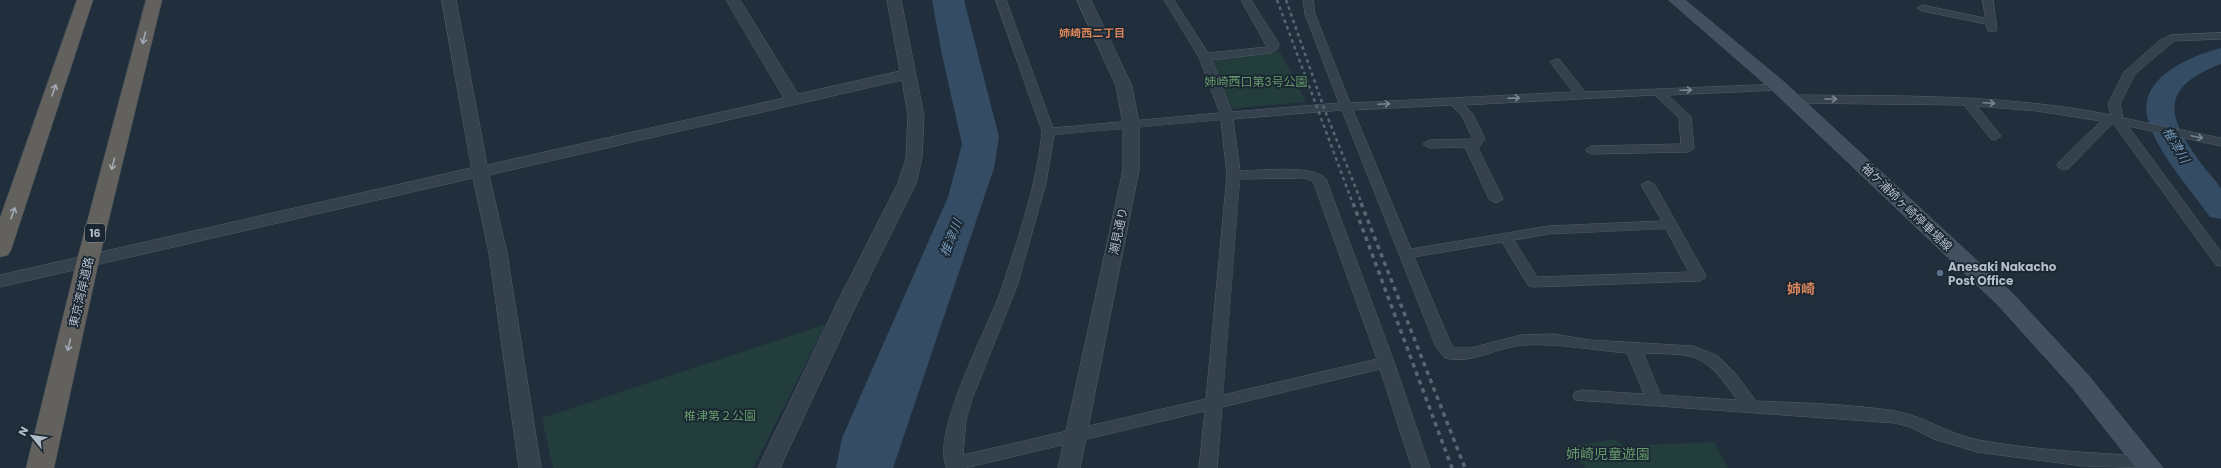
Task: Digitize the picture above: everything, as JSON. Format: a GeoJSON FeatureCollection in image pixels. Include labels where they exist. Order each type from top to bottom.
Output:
{"type":"FeatureCollection","features":[{"type":"Feature","properties":{"kind":"highway"},"geometry":{"type":"LineString","coordinates":[[0,250],[85,0]]}},
{"type":"Feature","properties":{"kind":"highway","name":"東京湾岸道路"},"geometry":{"type":"LineString","coordinates":[[40,468],[88,260],[154,0]]}},
{"type":"Feature","properties":{"kind":"main road","name":"袖ケ浦姉ヶ崎停車場線"},"geometry":{"type":"LineString","coordinates":[[1676,0],[1785,93],[2027,322],[2080,381],[2148,465]]}},
{"type":"Feature","properties":{"kind":"street"},"geometry":{"type":"LineString","coordinates":[[449,0],[480,171],[498,253],[530,468]]}},
{"type":"Feature","properties":{"kind":"street"},"geometry":{"type":"LineString","coordinates":[[733,0],[792,99]]}},
{"type":"Feature","properties":{"kind":"street"},"geometry":{"type":"LineString","coordinates":[[769,468],[853,290],[907,183],[914,158],[916,116],[894,0]]}},
{"type":"Feature","properties":{"kind":"street"},"geometry":{"type":"LineString","coordinates":[[1001,0],[1048,132],[1042,176],[1006,294],[967,388],[953,447],[954,464],[1076,437],[1386,362]]}},
{"type":"Feature","properties":{"kind":"street","name":"潮見通り"},"geometry":{"type":"LineString","coordinates":[[1069,468],[1131,170],[1131,124],[1124,86],[1084,0]]}},
{"type":"Feature","properties":{"kind":"street"},"geometry":{"type":"LineString","coordinates":[[1169,0],[1205,57],[1227,116],[1234,175],[1208,468]]}},
{"type":"Feature","properties":{"kind":"street"},"geometry":{"type":"LineString","coordinates":[[1205,57],[1270,50],[1273,48],[1273,44],[1246,0]]}},
{"type":"Feature","properties":{"kind":"street"},"geometry":{"type":"LineString","coordinates":[[1308,0],[1310,14],[1345,106],[1444,347],[1451,354],[1471,353],[1520,340],[1553,339],[1589,345],[1678,348],[1693,351],[1712,360],[1729,377],[1751,408]]}},
{"type":"Feature","properties":{"kind":"street"},"geometry":{"type":"LineString","coordinates":[[1922,8],[1992,26],[1988,0]]}},
{"type":"Feature","properties":{"kind":"street"},"geometry":{"type":"LineString","coordinates":[[2221,36],[2170,38],[2163,43],[2130,72],[2114,104],[2113,120],[2221,262]]}},
{"type":"Feature","properties":{"kind":"street"},"geometry":{"type":"LineString","coordinates":[[1556,62],[1581,96]]}},
{"type":"Feature","properties":{"kind":"street"},"geometry":{"type":"LineString","coordinates":[[0,281],[792,99],[908,74]]}},
{"type":"Feature","properties":{"kind":"street"},"geometry":{"type":"LineString","coordinates":[[1048,132],[1345,106],[1581,96],[1657,91],[1785,93],[2037,107],[2113,120],[2221,142]]}},
{"type":"Feature","properties":{"kind":"street"},"geometry":{"type":"LineString","coordinates":[[1591,150],[1688,148],[1685,117],[1657,91]]}},
{"type":"Feature","properties":{"kind":"street"},"geometry":{"type":"LineString","coordinates":[[1453,101],[1467,114],[1479,139],[1471,148],[1496,198]]}},
{"type":"Feature","properties":{"kind":"street"},"geometry":{"type":"LineString","coordinates":[[1968,102],[1995,136]]}},
{"type":"Feature","properties":{"kind":"street"},"geometry":{"type":"LineString","coordinates":[[2064,166],[2113,120]]}},
{"type":"Feature","properties":{"kind":"street"},"geometry":{"type":"LineString","coordinates":[[1429,144],[1475,143]]}},
{"type":"Feature","properties":{"kind":"street"},"geometry":{"type":"LineString","coordinates":[[1234,175],[1304,174],[1313,175],[1319,179],[1386,362],[1421,468]]}},
{"type":"Feature","properties":{"kind":"street"},"geometry":{"type":"LineString","coordinates":[[1505,236],[1533,282],[1699,276],[1671,225],[1656,190]]}},
{"type":"Feature","properties":{"kind":"street"},"geometry":{"type":"LineString","coordinates":[[1406,254],[1505,236],[1549,230],[1671,225]]}},
{"type":"Feature","properties":{"kind":"street"},"geometry":{"type":"LineString","coordinates":[[1633,347],[1654,399]]}},
{"type":"Feature","properties":{"kind":"street"},"geometry":{"type":"LineString","coordinates":[[1581,396],[1654,399],[1679,404],[1801,409],[1895,417],[1915,422],[1940,435],[1978,446],[2083,459],[2148,465]]}},
{"type":"Feature","properties":{"kind":"green space","name":"姉崎西口第3号公園"},"geometry":{"type":"Polygon","coordinates":[[[1280,52],[1306,102],[1236,108],[1231,107],[1214,63],[1217,60],[1280,52]]]}},
{"type":"Feature","properties":{"kind":"green space","name":"椎津第２公園"},"geometry":{"type":"Polygon","coordinates":[[[826,324],[753,468],[553,468],[542,418],[826,324]]]}},
{"type":"Feature","properties":{"kind":"green space","name":"姉崎児童遊園"},"geometry":{"type":"Polygon","coordinates":[[[1614,439],[1625,446],[1714,442],[1728,468],[1585,468],[1569,447],[1614,439]]]}},
{"type":"Feature","properties":{"kind":"water"},"geometry":{"type":"Polygon","coordinates":[[[932,0],[964,0],[999,137],[994,168],[893,468],[836,468],[842,438],[948,197],[962,144],[942,55],[932,0]]]}},
{"type":"Feature","properties":{"kind":"waterway","name":"椎津川"},"geometry":{"type":"LineString","coordinates":[[2221,56],[2198,65],[2176,79],[2168,87],[2162,97],[2160,109],[2162,120],[2167,132],[2184,161],[2221,210]]}},
{"type":"Feature","properties":{"kind":"railway"},"geometry":{"type":"LineString","coordinates":[[1277,0],[1353,204]]}},
{"type":"Feature","properties":{"kind":"railway"},"geometry":{"type":"LineString","coordinates":[[1286,0],[1324,108],[1362,204]]}},
{"type":"Feature","properties":{"kind":"railway"},"geometry":{"type":"LineString","coordinates":[[1353,203],[1452,468]]}},
{"type":"Feature","properties":{"kind":"railway"},"geometry":{"type":"LineString","coordinates":[[1361,203],[1465,468]]}},
{"type":"Feature","properties":{"kind":"place","name":"Anesaki Nakacho Post Office"},"geometry":{"type":"Point","coordinates":[1940,273]}},
{"type":"Feature","properties":{"kind":"district","name":"姉崎西二丁目"},"geometry":{"type":"Point","coordinates":[1092,33]}},
{"type":"Feature","properties":{"kind":"district","name":"姉崎"},"geometry":{"type":"Point","coordinates":[1801,289]}}]}
